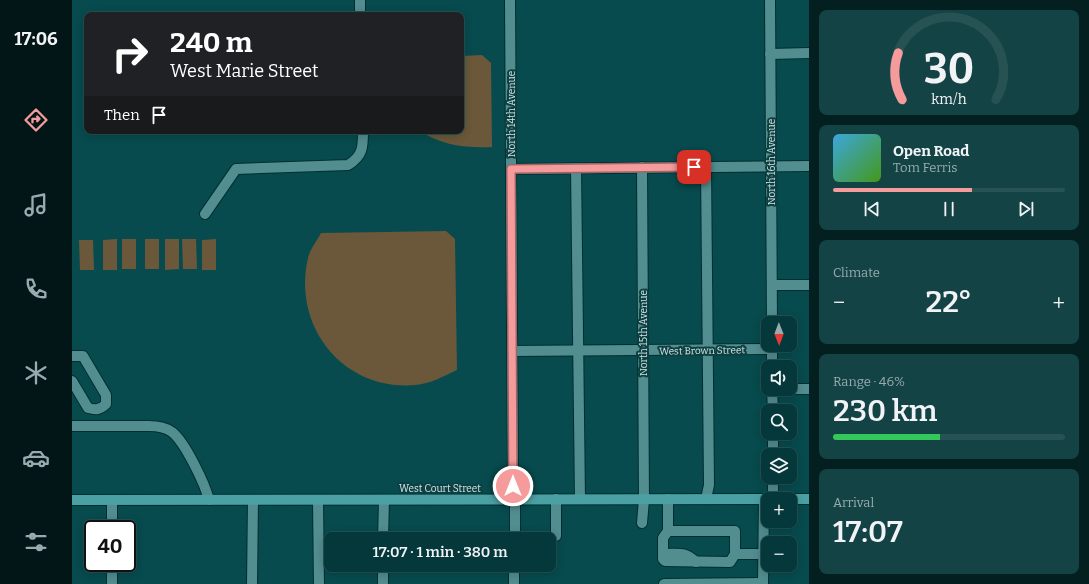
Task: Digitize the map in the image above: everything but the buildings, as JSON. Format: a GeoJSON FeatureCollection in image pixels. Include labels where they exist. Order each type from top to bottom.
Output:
{"type":"FeatureCollection","features":[{"type":"Feature","properties":{"kind":"main road","name":"West Court Street"},"geometry":{"type":"LineString","coordinates":[[72,500],[761,499]]}},
{"type":"Feature","properties":{"kind":"main road","name":"West Court Street"},"geometry":{"type":"LineString","coordinates":[[797,499],[809,499]]}},
{"type":"Feature","properties":{"kind":"street"},"geometry":{"type":"LineString","coordinates":[[360,0],[360,12]]}},
{"type":"Feature","properties":{"kind":"street","name":"North 14th Avenue"},"geometry":{"type":"LineString","coordinates":[[510,0],[513,486],[515,499],[515,532]]}},
{"type":"Feature","properties":{"kind":"street","name":"North 16th Avenue"},"geometry":{"type":"LineString","coordinates":[[770,0],[772,316]]}},
{"type":"Feature","properties":{"kind":"street"},"geometry":{"type":"LineString","coordinates":[[770,54],[809,53]]}},
{"type":"Feature","properties":{"kind":"street"},"geometry":{"type":"LineString","coordinates":[[205,214],[236,169],[348,165],[359,156],[363,146],[363,134]]}},
{"type":"Feature","properties":{"kind":"street"},"geometry":{"type":"LineString","coordinates":[[511,169],[809,166]]}},
{"type":"Feature","properties":{"kind":"street","name":"North 15th Avenue"},"geometry":{"type":"LineString","coordinates":[[642,167],[644,499],[642,523]]}},
{"type":"Feature","properties":{"kind":"street"},"geometry":{"type":"LineString","coordinates":[[706,167],[709,485],[706,499]]}},
{"type":"Feature","properties":{"kind":"street"},"geometry":{"type":"LineString","coordinates":[[576,168],[580,499]]}},
{"type":"Feature","properties":{"kind":"street"},"geometry":{"type":"LineString","coordinates":[[772,285],[809,285]]}},
{"type":"Feature","properties":{"kind":"street","name":"West Brown Street"},"geometry":{"type":"LineString","coordinates":[[512,352],[708,350],[761,348]]}},
{"type":"Feature","properties":{"kind":"street"},"geometry":{"type":"LineString","coordinates":[[72,356],[83,356],[106,395],[106,404],[99,409],[88,408],[72,381]]}},
{"type":"Feature","properties":{"kind":"street"},"geometry":{"type":"LineString","coordinates":[[797,389],[809,389]]}},
{"type":"Feature","properties":{"kind":"street"},"geometry":{"type":"LineString","coordinates":[[72,426],[160,426],[167,429],[178,438],[205,486],[209,500]]}},
{"type":"Feature","properties":{"kind":"street"},"geometry":{"type":"LineString","coordinates":[[556,499],[556,532]]}},
{"type":"Feature","properties":{"kind":"street"},"geometry":{"type":"LineString","coordinates":[[668,499],[668,531],[663,538],[663,559],[665,561],[730,562],[735,554],[735,531],[668,531]]}},
{"type":"Feature","properties":{"kind":"street"},"geometry":{"type":"LineString","coordinates":[[112,500],[112,520]]}},
{"type":"Feature","properties":{"kind":"street"},"geometry":{"type":"LineString","coordinates":[[252,584],[253,500]]}},
{"type":"Feature","properties":{"kind":"street"},"geometry":{"type":"LineString","coordinates":[[318,500],[319,584]]}},
{"type":"Feature","properties":{"kind":"street"},"geometry":{"type":"LineString","coordinates":[[383,532],[384,500]]}},
{"type":"Feature","properties":{"kind":"street"},"geometry":{"type":"LineString","coordinates":[[735,554],[761,554]]}},
{"type":"Feature","properties":{"kind":"street"},"geometry":{"type":"LineString","coordinates":[[112,572],[112,584]]}},
{"type":"Feature","properties":{"kind":"street"},"geometry":{"type":"LineString","coordinates":[[383,572],[383,584]]}},
{"type":"Feature","properties":{"kind":"street"},"geometry":{"type":"LineString","coordinates":[[514,572],[514,584]]}},
{"type":"Feature","properties":{"kind":"street"},"geometry":{"type":"LineString","coordinates":[[664,584],[763,584],[763,572]]}},
{"type":"Feature","properties":{"kind":"shaded area"},"geometry":{"type":"Polygon","coordinates":[[[482,55],[491,63],[492,147],[455,145],[437,140],[425,134],[464,134],[464,56],[482,55]]]}},
{"type":"Feature","properties":{"kind":"shaded area"},"geometry":{"type":"Polygon","coordinates":[[[446,231],[455,239],[457,370],[426,383],[415,385],[389,384],[366,377],[345,365],[328,349],[316,330],[308,307],[305,283],[308,258],[321,233],[446,231]]]}},
{"type":"Feature","properties":{"kind":"shaded area"},"geometry":{"type":"Polygon","coordinates":[[[117,239],[117,270],[103,270],[103,240],[117,239]]]}},
{"type":"Feature","properties":{"kind":"shaded area"},"geometry":{"type":"Polygon","coordinates":[[[122,239],[136,239],[136,269],[122,269],[122,239]]]}},
{"type":"Feature","properties":{"kind":"shaded area"},"geometry":{"type":"Polygon","coordinates":[[[145,239],[159,239],[159,269],[145,269],[145,239]]]}},
{"type":"Feature","properties":{"kind":"shaded area"},"geometry":{"type":"Polygon","coordinates":[[[165,239],[179,239],[179,269],[165,270],[165,239]]]}},
{"type":"Feature","properties":{"kind":"shaded area"},"geometry":{"type":"Polygon","coordinates":[[[182,239],[196,239],[197,269],[183,269],[182,239]]]}},
{"type":"Feature","properties":{"kind":"shaded area"},"geometry":{"type":"Polygon","coordinates":[[[216,239],[216,270],[202,270],[202,240],[216,239]]]}},
{"type":"Feature","properties":{"kind":"shaded area"},"geometry":{"type":"Polygon","coordinates":[[[79,240],[93,240],[94,270],[80,270],[79,240]]]}},
{"type":"Feature","properties":{"kind":"route"},"geometry":{"type":"LineString","coordinates":[[513,486],[511,169],[694,167]]}}]}
